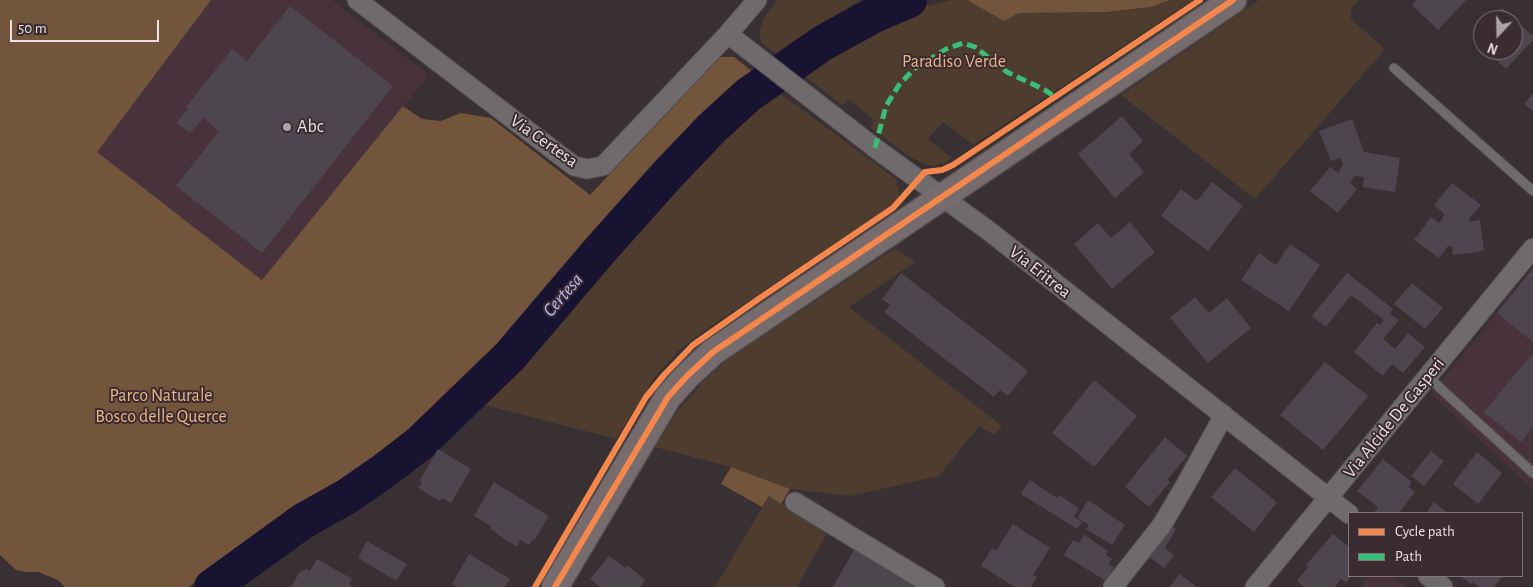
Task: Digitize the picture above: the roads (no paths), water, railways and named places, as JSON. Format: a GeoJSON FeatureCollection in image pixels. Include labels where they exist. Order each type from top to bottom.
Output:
{"type":"FeatureCollection","features":[{"type":"Feature","properties":{"kind":"street","name":"Via Certesa"},"geometry":{"type":"LineString","coordinates":[[357,0],[574,166],[588,169],[603,166],[728,34],[757,0]]}},
{"type":"Feature","properties":{"kind":"street"},"geometry":{"type":"LineString","coordinates":[[555,587],[668,397],[713,352],[1233,0]]}},
{"type":"Feature","properties":{"kind":"street","name":"Via Eritrea"},"geometry":{"type":"LineString","coordinates":[[728,34],[941,197],[997,237],[1348,513]]}},
{"type":"Feature","properties":{"kind":"street","name":"Via Alcide De Gasperi"},"geometry":{"type":"LineString","coordinates":[[1255,587],[1533,248]]}},
{"type":"Feature","properties":{"kind":"street"},"geometry":{"type":"LineString","coordinates":[[1113,587],[1166,518],[1224,415]]}},
{"type":"Feature","properties":{"kind":"street"},"geometry":{"type":"LineString","coordinates":[[795,502],[935,587]]}},
{"type":"Feature","properties":{"kind":"street"},"geometry":{"type":"LineString","coordinates":[[1429,577],[1443,587]]}},
{"type":"Feature","properties":{"kind":"lane"},"geometry":{"type":"LineString","coordinates":[[1394,68],[1533,192]]}},
{"type":"Feature","properties":{"kind":"lane"},"geometry":{"type":"LineString","coordinates":[[1428,377],[1533,474]]}},
{"type":"Feature","properties":{"kind":"waterway","name":"Certesa"},"geometry":{"type":"LineString","coordinates":[[212,587],[303,521],[346,497],[420,443],[510,356],[668,174],[712,128],[748,95],[823,43],[874,15],[909,0]]}},
{"type":"Feature","properties":{"kind":"place","name":"Abc"},"geometry":{"type":"Point","coordinates":[287,127]}},
{"type":"Feature","properties":{"kind":"park label","name":"Paradiso Verde"},"geometry":{"type":"Point","coordinates":[954,62]}},
{"type":"Feature","properties":{"kind":"park label","name":"Parco Naturale Bosco delle Querce"},"geometry":{"type":"Point","coordinates":[161,406]}}]}
